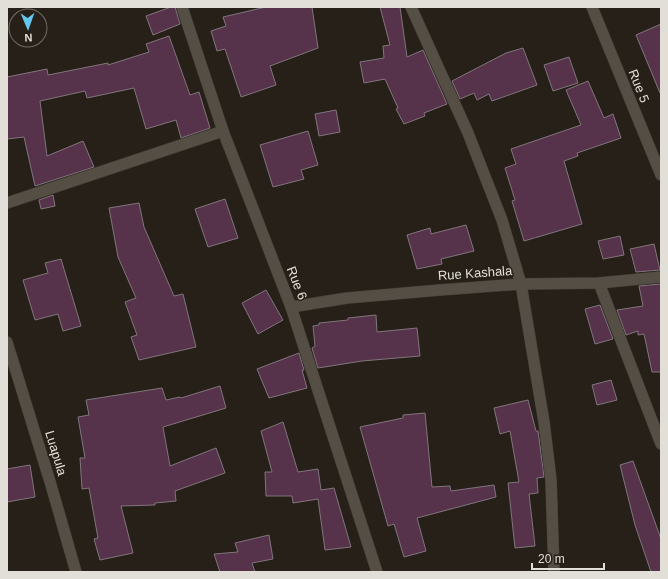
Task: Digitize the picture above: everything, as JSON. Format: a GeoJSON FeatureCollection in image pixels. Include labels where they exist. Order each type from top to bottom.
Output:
{"type":"FeatureCollection","features":[{"type":"Feature","properties":{"kind":"street","name":"Rue 6"},"geometry":{"type":"LineString","coordinates":[[182,7],[223,131],[291,307],[377,572]]}},
{"type":"Feature","properties":{"kind":"street"},"geometry":{"type":"LineString","coordinates":[[411,7],[468,133],[502,220],[521,284],[544,422],[551,480],[554,572]]}},
{"type":"Feature","properties":{"kind":"street","name":"Rue 5"},"geometry":{"type":"LineString","coordinates":[[592,7],[661,175]]}},
{"type":"Feature","properties":{"kind":"street"},"geometry":{"type":"LineString","coordinates":[[7,203],[223,131]]}},
{"type":"Feature","properties":{"kind":"street","name":"Rue Kashala"},"geometry":{"type":"LineString","coordinates":[[291,307],[347,298],[521,284],[599,283],[661,277]]}},
{"type":"Feature","properties":{"kind":"street"},"geometry":{"type":"LineString","coordinates":[[599,283],[661,444]]}},
{"type":"Feature","properties":{"kind":"street","name":"Luapula"},"geometry":{"type":"LineString","coordinates":[[7,342],[52,485],[76,572]]}},
{"type":"Feature","properties":{"kind":"building"},"geometry":{"type":"Polygon","coordinates":[[[175,7],[180,24],[153,35],[146,16],[175,7]]]}},
{"type":"Feature","properties":{"kind":"building"},"geometry":{"type":"Polygon","coordinates":[[[266,7],[312,7],[318,48],[270,66],[276,85],[241,97],[225,49],[217,51],[211,31],[226,26],[223,17],[266,7]]]}},
{"type":"Feature","properties":{"kind":"building"},"geometry":{"type":"Polygon","coordinates":[[[380,7],[400,7],[407,57],[423,50],[447,104],[424,113],[425,116],[404,124],[396,109],[398,108],[385,79],[364,83],[360,62],[384,58],[383,46],[390,45],[380,7]]]}},
{"type":"Feature","properties":{"kind":"building"},"geometry":{"type":"Polygon","coordinates":[[[661,24],[661,93],[660,93],[636,35],[661,24]]]}},
{"type":"Feature","properties":{"kind":"building"},"geometry":{"type":"Polygon","coordinates":[[[169,36],[190,95],[199,92],[210,128],[181,138],[176,120],[146,129],[134,88],[87,98],[85,91],[40,101],[47,156],[83,141],[94,167],[35,186],[24,137],[7,139],[7,77],[47,69],[48,75],[108,63],[108,65],[149,52],[146,44],[169,36]]]}},
{"type":"Feature","properties":{"kind":"building"},"geometry":{"type":"Polygon","coordinates":[[[523,48],[537,85],[492,101],[489,94],[477,100],[474,93],[460,99],[452,81],[506,53],[523,48]]]}},
{"type":"Feature","properties":{"kind":"building"},"geometry":{"type":"Polygon","coordinates":[[[569,57],[578,83],[553,91],[544,65],[569,57]]]}},
{"type":"Feature","properties":{"kind":"building"},"geometry":{"type":"Polygon","coordinates":[[[588,81],[604,118],[613,114],[621,138],[577,153],[578,156],[564,161],[582,224],[524,241],[512,201],[515,200],[505,168],[516,164],[511,149],[581,125],[566,90],[588,81]]]}},
{"type":"Feature","properties":{"kind":"building"},"geometry":{"type":"Polygon","coordinates":[[[336,110],[340,132],[319,136],[315,114],[336,110]]]}},
{"type":"Feature","properties":{"kind":"building"},"geometry":{"type":"Polygon","coordinates":[[[308,131],[318,165],[301,170],[304,179],[273,187],[260,145],[308,131]]]}},
{"type":"Feature","properties":{"kind":"building"},"geometry":{"type":"Polygon","coordinates":[[[53,195],[55,206],[41,209],[39,200],[53,195]]]}},
{"type":"Feature","properties":{"kind":"building"},"geometry":{"type":"Polygon","coordinates":[[[225,199],[238,238],[208,247],[195,209],[225,199]]]}},
{"type":"Feature","properties":{"kind":"building"},"geometry":{"type":"Polygon","coordinates":[[[139,203],[144,227],[174,296],[183,294],[196,347],[139,360],[131,337],[137,335],[125,302],[136,298],[118,257],[109,208],[139,203]]]}},
{"type":"Feature","properties":{"kind":"building"},"geometry":{"type":"Polygon","coordinates":[[[466,225],[474,251],[441,259],[442,264],[417,269],[407,235],[430,228],[431,234],[466,225]]]}},
{"type":"Feature","properties":{"kind":"building"},"geometry":{"type":"Polygon","coordinates":[[[620,236],[624,255],[603,259],[598,241],[620,236]]]}},
{"type":"Feature","properties":{"kind":"building"},"geometry":{"type":"Polygon","coordinates":[[[654,244],[660,270],[636,272],[630,249],[654,244]]]}},
{"type":"Feature","properties":{"kind":"building"},"geometry":{"type":"Polygon","coordinates":[[[61,259],[81,326],[63,331],[58,314],[35,320],[23,280],[48,273],[45,263],[61,259]]]}},
{"type":"Feature","properties":{"kind":"building"},"geometry":{"type":"Polygon","coordinates":[[[661,284],[661,372],[652,372],[644,334],[638,335],[638,331],[626,335],[617,310],[643,306],[639,286],[661,284]]]}},
{"type":"Feature","properties":{"kind":"building"},"geometry":{"type":"Polygon","coordinates":[[[266,290],[283,320],[258,334],[242,303],[266,290]]]}},
{"type":"Feature","properties":{"kind":"building"},"geometry":{"type":"Polygon","coordinates":[[[600,305],[613,339],[595,344],[585,309],[600,305]]]}},
{"type":"Feature","properties":{"kind":"building"},"geometry":{"type":"Polygon","coordinates":[[[376,315],[377,332],[417,328],[420,356],[362,361],[318,368],[312,348],[315,346],[313,326],[319,325],[319,323],[376,315]]]}},
{"type":"Feature","properties":{"kind":"building"},"geometry":{"type":"Polygon","coordinates":[[[299,353],[307,388],[269,398],[257,369],[299,353]]]}},
{"type":"Feature","properties":{"kind":"building"},"geometry":{"type":"Polygon","coordinates":[[[611,380],[617,400],[597,405],[592,385],[611,380]]]}},
{"type":"Feature","properties":{"kind":"building"},"geometry":{"type":"Polygon","coordinates":[[[220,386],[226,408],[163,427],[170,466],[216,448],[225,473],[175,491],[176,501],[155,503],[155,505],[121,506],[133,553],[100,560],[94,539],[98,538],[89,488],[82,489],[80,458],[85,458],[78,417],[89,415],[86,400],[162,388],[166,400],[181,398],[220,386]]]}},
{"type":"Feature","properties":{"kind":"building"},"geometry":{"type":"Polygon","coordinates":[[[528,400],[536,431],[538,431],[544,477],[537,478],[538,493],[529,494],[535,546],[515,548],[508,483],[519,482],[510,431],[500,434],[494,408],[528,400]]]}},
{"type":"Feature","properties":{"kind":"building"},"geometry":{"type":"Polygon","coordinates":[[[425,413],[432,487],[450,486],[451,491],[494,485],[496,497],[417,518],[426,551],[404,557],[394,524],[388,526],[360,427],[403,418],[403,415],[425,413]]]}},
{"type":"Feature","properties":{"kind":"building"},"geometry":{"type":"Polygon","coordinates":[[[283,422],[298,472],[318,469],[321,490],[334,488],[351,547],[325,550],[318,499],[293,503],[292,496],[266,496],[265,472],[272,472],[261,431],[283,422]]]}},
{"type":"Feature","properties":{"kind":"building"},"geometry":{"type":"Polygon","coordinates":[[[633,461],[661,539],[661,572],[651,572],[635,525],[620,465],[633,461]]]}},
{"type":"Feature","properties":{"kind":"building"},"geometry":{"type":"Polygon","coordinates":[[[30,465],[35,497],[7,502],[7,469],[30,465]]]}},
{"type":"Feature","properties":{"kind":"building"},"geometry":{"type":"Polygon","coordinates":[[[269,535],[273,559],[252,563],[255,572],[220,572],[214,554],[238,552],[235,543],[269,535]]]}}]}
